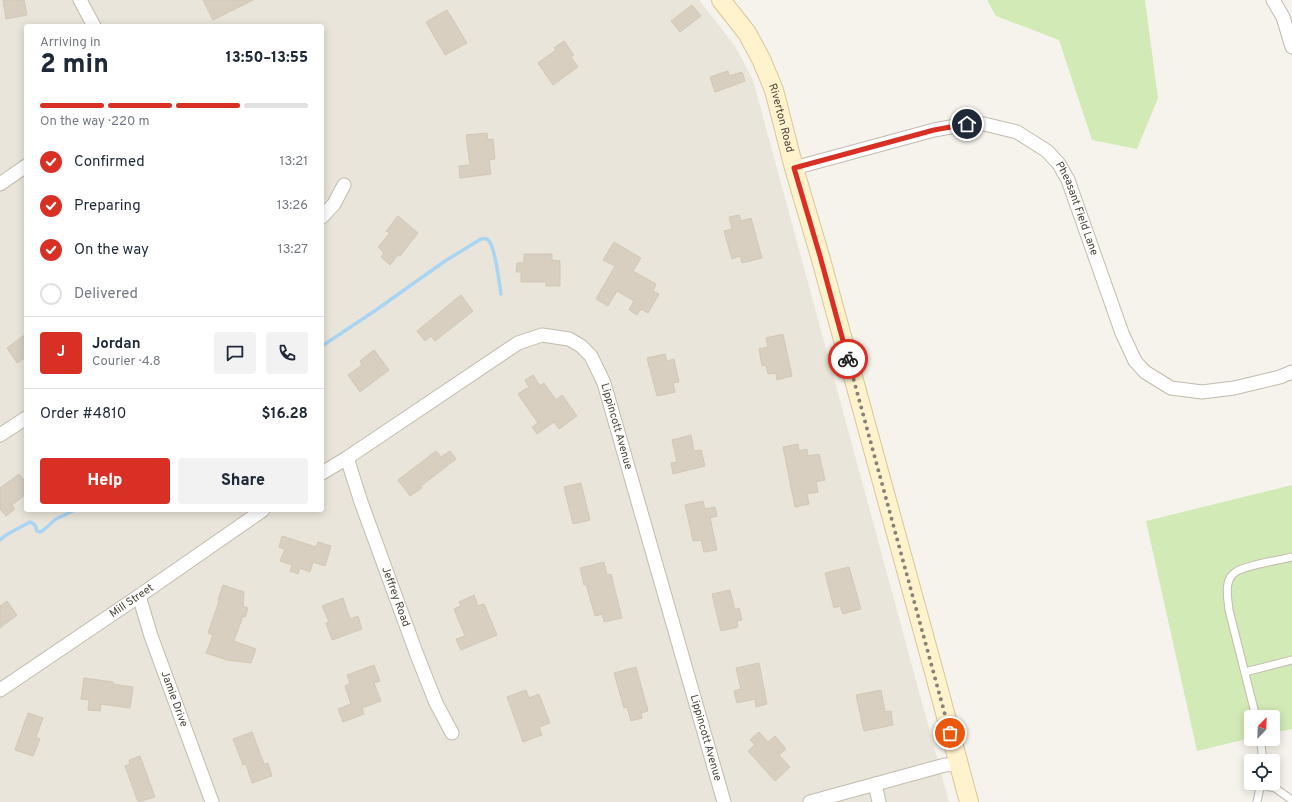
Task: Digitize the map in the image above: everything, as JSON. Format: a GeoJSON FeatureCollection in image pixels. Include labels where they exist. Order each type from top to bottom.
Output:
{"type":"FeatureCollection","features":[{"type":"Feature","properties":{"kind":"main road","name":"Riverton Road"},"geometry":{"type":"LineString","coordinates":[[721,0],[747,33],[761,59],[774,90],[794,168],[820,256],[958,764],[967,802]]}},
{"type":"Feature","properties":{"kind":"street"},"geometry":{"type":"LineString","coordinates":[[80,0],[93,24]]}},
{"type":"Feature","properties":{"kind":"street"},"geometry":{"type":"LineString","coordinates":[[1273,0],[1283,18],[1292,46]]}},
{"type":"Feature","properties":{"kind":"street","name":"Pheasant Field Lane"},"geometry":{"type":"LineString","coordinates":[[794,168],[934,130],[967,124],[984,124],[1017,132],[1047,151],[1059,164],[1068,180],[1122,333],[1135,361],[1145,372],[1171,388],[1202,392],[1234,388],[1280,377],[1292,372]]}},
{"type":"Feature","properties":{"kind":"street"},"geometry":{"type":"LineString","coordinates":[[0,184],[24,167]]}},
{"type":"Feature","properties":{"kind":"street"},"geometry":{"type":"LineString","coordinates":[[324,215],[334,204],[344,185]]}},
{"type":"Feature","properties":{"kind":"street","name":"Lippincott Avenue"},"geometry":{"type":"LineString","coordinates":[[324,472],[347,458],[518,342],[542,335],[569,339],[581,346],[591,356],[604,383],[724,802]]}},
{"type":"Feature","properties":{"kind":"street"},"geometry":{"type":"LineString","coordinates":[[0,435],[24,419]]}},
{"type":"Feature","properties":{"kind":"street","name":"Jeffrey Road"},"geometry":{"type":"LineString","coordinates":[[347,458],[361,502],[417,655],[436,703],[452,733]]}},
{"type":"Feature","properties":{"kind":"street","name":"Mill Street"},"geometry":{"type":"LineString","coordinates":[[0,690],[260,512]]}},
{"type":"Feature","properties":{"kind":"street","name":"Jamie Drive"},"geometry":{"type":"LineString","coordinates":[[139,596],[151,636],[212,802]]}},
{"type":"Feature","properties":{"kind":"street"},"geometry":{"type":"LineString","coordinates":[[810,802],[945,765],[958,764]]}},
{"type":"Feature","properties":{"kind":"street"},"geometry":{"type":"LineString","coordinates":[[875,784],[879,802]]}},
{"type":"Feature","properties":{"kind":"lane"},"geometry":{"type":"LineString","coordinates":[[1254,710],[1229,610],[1227,593],[1228,581],[1233,574],[1242,569],[1292,557]]}},
{"type":"Feature","properties":{"kind":"lane"},"geometry":{"type":"LineString","coordinates":[[1245,672],[1292,660]]}},
{"type":"Feature","properties":{"kind":"lane"},"geometry":{"type":"LineString","coordinates":[[1257,802],[1260,790]]}},
{"type":"Feature","properties":{"kind":"lane"},"geometry":{"type":"LineString","coordinates":[[1278,790],[1292,800]]}},
{"type":"Feature","properties":{"kind":"shaded area"},"geometry":{"type":"Polygon","coordinates":[[[0,0],[699,0],[735,46],[753,80],[949,802],[0,802],[0,0]]]}},
{"type":"Feature","properties":{"kind":"green space"},"geometry":{"type":"Polygon","coordinates":[[[987,0],[1145,0],[1158,98],[1137,149],[1092,140],[1059,40],[996,16],[987,0]]]}},
{"type":"Feature","properties":{"kind":"green space"},"geometry":{"type":"Polygon","coordinates":[[[1292,485],[1292,729],[1280,732],[1280,710],[1244,710],[1244,740],[1197,751],[1146,521],[1292,485]]]}},
{"type":"Feature","properties":{"kind":"building"},"geometry":{"type":"Polygon","coordinates":[[[3,0],[24,0],[27,15],[6,19],[3,0]]]}},
{"type":"Feature","properties":{"kind":"building"},"geometry":{"type":"Polygon","coordinates":[[[203,0],[253,0],[213,20],[203,0]]]}},
{"type":"Feature","properties":{"kind":"building"},"geometry":{"type":"Polygon","coordinates":[[[692,5],[701,16],[680,32],[671,21],[692,5]]]}},
{"type":"Feature","properties":{"kind":"building"},"geometry":{"type":"Polygon","coordinates":[[[447,10],[467,43],[445,55],[426,22],[447,10]]]}},
{"type":"Feature","properties":{"kind":"building"},"geometry":{"type":"Polygon","coordinates":[[[564,41],[574,55],[571,57],[578,67],[553,85],[538,63],[556,50],[554,48],[564,41]]]}},
{"type":"Feature","properties":{"kind":"building"},"geometry":{"type":"Polygon","coordinates":[[[728,71],[729,76],[742,72],[745,81],[715,92],[710,77],[728,71]]]}},
{"type":"Feature","properties":{"kind":"building"},"geometry":{"type":"Polygon","coordinates":[[[487,133],[488,140],[493,139],[495,159],[489,160],[491,174],[460,178],[459,166],[470,165],[466,135],[487,133]]]}},
{"type":"Feature","properties":{"kind":"building"},"geometry":{"type":"Polygon","coordinates":[[[739,215],[741,221],[751,218],[762,258],[742,263],[740,256],[732,259],[724,231],[732,229],[729,217],[739,215]]]}},
{"type":"Feature","properties":{"kind":"building"},"geometry":{"type":"Polygon","coordinates":[[[398,216],[418,233],[400,256],[398,255],[390,265],[381,257],[384,253],[378,247],[390,233],[386,231],[398,216]]]}},
{"type":"Feature","properties":{"kind":"building"},"geometry":{"type":"Polygon","coordinates":[[[614,242],[641,258],[633,271],[656,284],[653,291],[659,294],[648,313],[641,309],[637,315],[629,310],[634,301],[617,291],[608,306],[596,299],[615,266],[603,260],[614,242]]]}},
{"type":"Feature","properties":{"kind":"building"},"geometry":{"type":"Polygon","coordinates":[[[524,254],[552,254],[552,260],[560,261],[560,286],[546,286],[546,282],[521,282],[521,272],[516,272],[517,263],[524,263],[524,254]]]}},
{"type":"Feature","properties":{"kind":"building"},"geometry":{"type":"Polygon","coordinates":[[[461,295],[473,311],[435,341],[431,336],[425,341],[417,331],[461,295]]]}},
{"type":"Feature","properties":{"kind":"building"},"geometry":{"type":"Polygon","coordinates":[[[783,334],[792,376],[777,380],[776,373],[768,374],[766,365],[762,366],[759,349],[768,347],[766,338],[783,334]]]}},
{"type":"Feature","properties":{"kind":"building"},"geometry":{"type":"Polygon","coordinates":[[[24,335],[24,358],[17,363],[7,348],[24,335]]]}},
{"type":"Feature","properties":{"kind":"building"},"geometry":{"type":"Polygon","coordinates":[[[374,350],[389,370],[360,392],[348,375],[362,365],[360,361],[374,350]]]}},
{"type":"Feature","properties":{"kind":"building"},"geometry":{"type":"Polygon","coordinates":[[[665,354],[667,361],[674,359],[679,382],[673,383],[675,392],[657,396],[647,358],[665,354]]]}},
{"type":"Feature","properties":{"kind":"building"},"geometry":{"type":"Polygon","coordinates":[[[533,375],[540,386],[544,383],[556,400],[562,395],[577,416],[559,429],[554,422],[537,434],[532,427],[538,423],[518,394],[529,387],[525,380],[533,375]]]}},
{"type":"Feature","properties":{"kind":"building"},"geometry":{"type":"Polygon","coordinates":[[[691,435],[694,451],[701,450],[705,466],[673,474],[671,463],[677,462],[672,440],[691,435]]]}},
{"type":"Feature","properties":{"kind":"building"},"geometry":{"type":"Polygon","coordinates":[[[798,444],[799,451],[807,449],[808,456],[819,454],[825,480],[816,482],[818,492],[807,494],[809,504],[795,507],[783,447],[798,444]]]}},
{"type":"Feature","properties":{"kind":"building"},"geometry":{"type":"Polygon","coordinates":[[[436,451],[441,457],[450,451],[456,459],[421,486],[422,488],[410,496],[398,480],[436,451]]]}},
{"type":"Feature","properties":{"kind":"building"},"geometry":{"type":"Polygon","coordinates":[[[19,474],[24,480],[24,496],[12,505],[15,509],[6,516],[0,509],[0,488],[19,474]]]}},
{"type":"Feature","properties":{"kind":"building"},"geometry":{"type":"Polygon","coordinates":[[[581,483],[590,520],[573,524],[564,487],[581,483]]]}},
{"type":"Feature","properties":{"kind":"building"},"geometry":{"type":"Polygon","coordinates":[[[703,501],[705,509],[715,507],[717,516],[710,518],[717,550],[704,552],[701,540],[693,541],[685,505],[703,501]]]}},
{"type":"Feature","properties":{"kind":"building"},"geometry":{"type":"Polygon","coordinates":[[[282,536],[316,547],[318,542],[331,546],[325,566],[313,562],[310,572],[300,568],[298,574],[290,571],[292,565],[280,561],[285,549],[279,547],[282,536]]]}},
{"type":"Feature","properties":{"kind":"building"},"geometry":{"type":"Polygon","coordinates":[[[604,562],[607,575],[611,574],[622,618],[604,622],[602,614],[595,616],[586,584],[584,585],[580,568],[604,562]]]}},
{"type":"Feature","properties":{"kind":"building"},"geometry":{"type":"Polygon","coordinates":[[[849,567],[861,609],[843,614],[840,606],[834,608],[825,573],[849,567]]]}},
{"type":"Feature","properties":{"kind":"building"},"geometry":{"type":"Polygon","coordinates":[[[223,585],[244,592],[243,606],[248,608],[245,617],[243,616],[234,641],[256,649],[251,663],[227,660],[206,653],[213,635],[208,633],[223,585]]]}},
{"type":"Feature","properties":{"kind":"building"},"geometry":{"type":"Polygon","coordinates":[[[730,590],[735,610],[739,608],[742,620],[737,621],[738,627],[721,631],[712,594],[730,590]]]}},
{"type":"Feature","properties":{"kind":"building"},"geometry":{"type":"Polygon","coordinates":[[[474,595],[478,606],[484,604],[497,635],[461,650],[456,639],[465,636],[454,609],[461,606],[459,602],[474,595]]]}},
{"type":"Feature","properties":{"kind":"building"},"geometry":{"type":"Polygon","coordinates":[[[343,598],[350,619],[358,616],[362,629],[332,640],[326,623],[329,622],[322,606],[343,598]]]}},
{"type":"Feature","properties":{"kind":"building"},"geometry":{"type":"Polygon","coordinates":[[[7,601],[17,615],[0,628],[0,606],[7,601]]]}},
{"type":"Feature","properties":{"kind":"building"},"geometry":{"type":"Polygon","coordinates":[[[759,663],[767,704],[756,707],[755,699],[737,703],[734,691],[741,689],[736,668],[759,663]]]}},
{"type":"Feature","properties":{"kind":"building"},"geometry":{"type":"Polygon","coordinates":[[[374,665],[380,681],[374,683],[381,701],[362,708],[364,714],[343,722],[338,709],[351,704],[345,686],[350,683],[347,675],[374,665]]]}},
{"type":"Feature","properties":{"kind":"building"},"geometry":{"type":"Polygon","coordinates":[[[636,667],[648,711],[641,713],[642,718],[631,721],[627,707],[624,708],[614,673],[636,667]]]}},
{"type":"Feature","properties":{"kind":"building"},"geometry":{"type":"Polygon","coordinates":[[[84,678],[113,682],[113,684],[133,687],[130,708],[101,704],[100,711],[88,710],[89,700],[81,699],[84,678]]]}},
{"type":"Feature","properties":{"kind":"building"},"geometry":{"type":"Polygon","coordinates":[[[526,690],[529,698],[539,694],[550,723],[539,727],[542,735],[523,742],[507,697],[526,690]]]}},
{"type":"Feature","properties":{"kind":"building"},"geometry":{"type":"Polygon","coordinates":[[[881,690],[885,712],[891,711],[893,725],[864,731],[856,695],[881,690]]]}},
{"type":"Feature","properties":{"kind":"building"},"geometry":{"type":"Polygon","coordinates":[[[28,713],[43,718],[36,737],[40,739],[33,756],[15,750],[28,713]]]}},
{"type":"Feature","properties":{"kind":"building"},"geometry":{"type":"Polygon","coordinates":[[[252,732],[264,764],[268,763],[272,776],[252,783],[246,764],[243,765],[233,739],[252,732]]]}},
{"type":"Feature","properties":{"kind":"building"},"geometry":{"type":"Polygon","coordinates":[[[759,732],[768,742],[775,736],[786,749],[779,755],[790,767],[775,781],[748,751],[755,745],[750,740],[759,732]]]}},
{"type":"Feature","properties":{"kind":"building"},"geometry":{"type":"Polygon","coordinates":[[[140,756],[155,797],[138,802],[125,766],[130,764],[129,760],[140,756]]]}},
{"type":"Feature","properties":{"kind":"waterway"},"geometry":{"type":"LineString","coordinates":[[324,345],[445,261],[484,238],[489,241],[494,251],[501,294]]}},
{"type":"Feature","properties":{"kind":"waterway"},"geometry":{"type":"LineString","coordinates":[[0,540],[6,535],[30,522],[35,525],[37,531],[41,532],[56,519],[71,512]]}},
{"type":"Feature","properties":{"kind":"way so far"},"geometry":{"type":"LineString","coordinates":[[848,359],[950,733]]}},
{"type":"Feature","properties":{"kind":"route"},"geometry":{"type":"LineString","coordinates":[[848,359],[794,168],[934,130],[967,124]]}}]}
